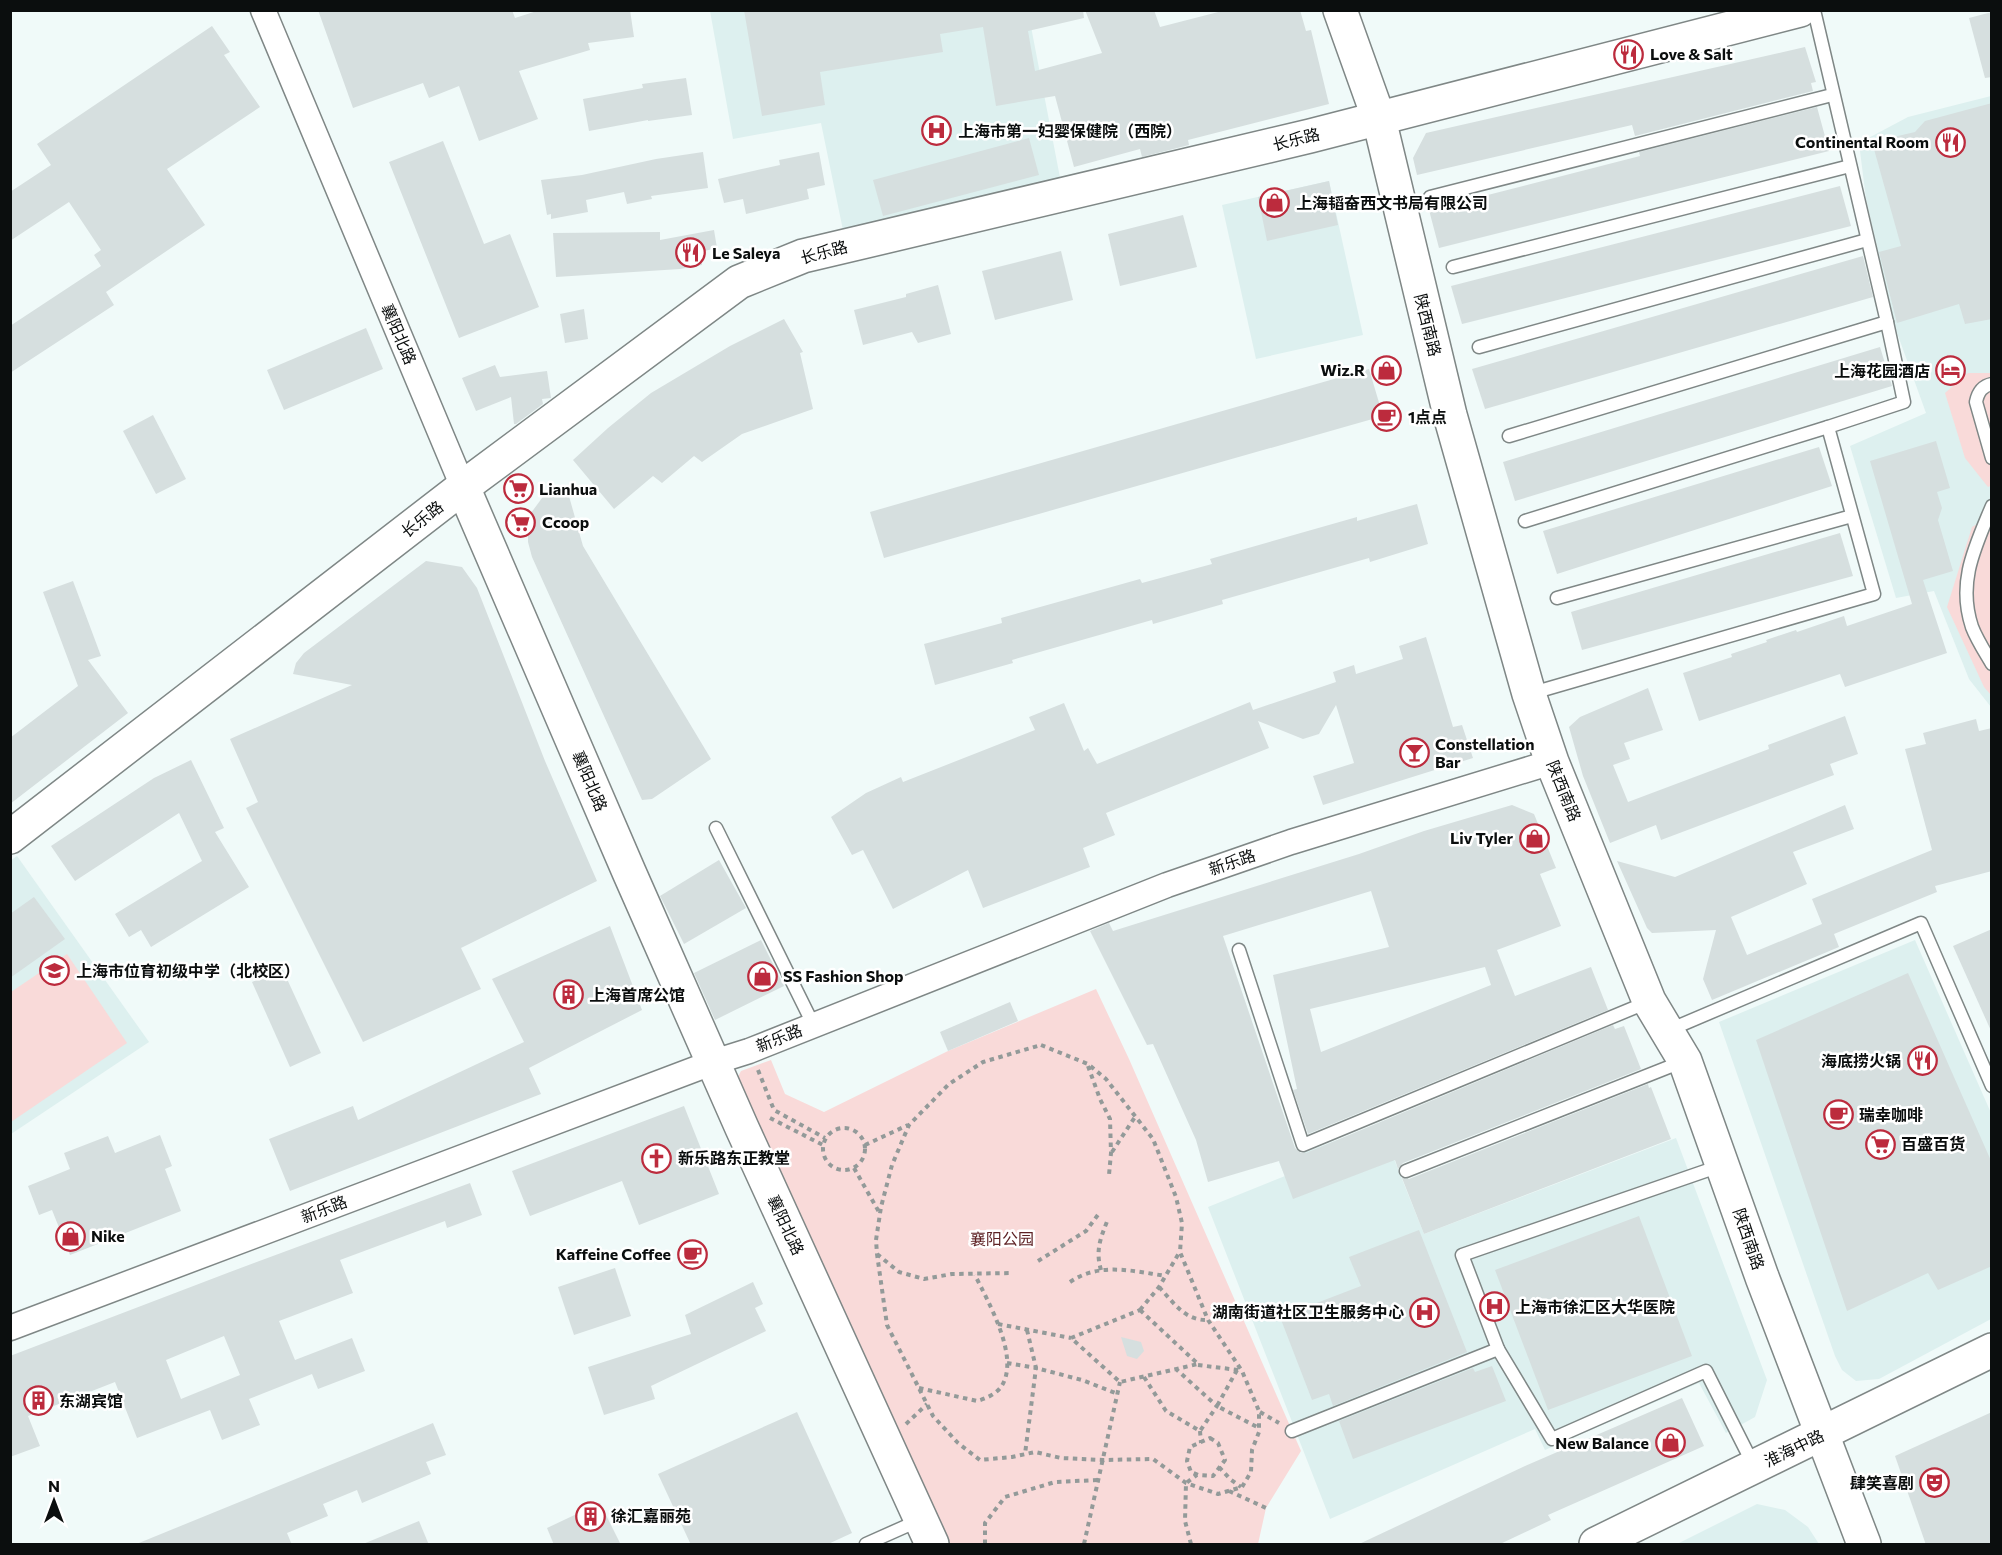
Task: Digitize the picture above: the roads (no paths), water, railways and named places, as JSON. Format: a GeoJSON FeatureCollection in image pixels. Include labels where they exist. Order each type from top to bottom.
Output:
{"type":"FeatureCollection","features":[{"type":"Feature","properties":{"kind":"street","name":"襄阳北路"},"geometry":{"type":"LineString","coordinates":[[263,10],[463,487],[629,873],[747,1139],[927,1532]]}},
{"type":"Feature","properties":{"kind":"street","name":"陕西南路"},"geometry":{"type":"LineString","coordinates":[[1340,10],[1378,119],[1450,415],[1529,694],[1552,762],[1649,1001],[1685,1061],[1762,1277],[1864,1545]]}},
{"type":"Feature","properties":{"kind":"street","name":"长乐路"},"geometry":{"type":"LineString","coordinates":[[10,837],[463,487],[739,282],[803,256],[1378,119],[1800,10]]}},
{"type":"Feature","properties":{"kind":"street","name":"新乐路"},"geometry":{"type":"LineString","coordinates":[[10,1328],[714,1062],[749,1051],[1167,885],[1291,842],[1552,762]]}},
{"type":"Feature","properties":{"kind":"street","name":"淮海中路"},"geometry":{"type":"LineString","coordinates":[[1596,1545],[1992,1350]]}},
{"type":"Feature","properties":{"kind":"lane"},"geometry":{"type":"LineString","coordinates":[[1526,521],[1828,428],[1904,402],[1814,10]]}},
{"type":"Feature","properties":{"kind":"lane"},"geometry":{"type":"LineString","coordinates":[[1430,197],[1832,95]]}},
{"type":"Feature","properties":{"kind":"lane"},"geometry":{"type":"LineString","coordinates":[[1453,267],[1850,166]]}},
{"type":"Feature","properties":{"kind":"lane"},"geometry":{"type":"LineString","coordinates":[[1479,347],[1867,240]]}},
{"type":"Feature","properties":{"kind":"lane"},"geometry":{"type":"LineString","coordinates":[[1509,436],[1887,322]]}},
{"type":"Feature","properties":{"kind":"lane"},"geometry":{"type":"LineString","coordinates":[[1990,450],[1976,402],[1978,393],[1986,385],[1992,384]]}},
{"type":"Feature","properties":{"kind":"lane"},"geometry":{"type":"LineString","coordinates":[[1529,694],[1874,594],[1828,428]]}},
{"type":"Feature","properties":{"kind":"lane"},"geometry":{"type":"LineString","coordinates":[[1992,506],[1968,570],[1967,588],[1967,605],[1973,629],[1992,664]]}},
{"type":"Feature","properties":{"kind":"lane"},"geometry":{"type":"LineString","coordinates":[[1557,598],[1852,516]]}},
{"type":"Feature","properties":{"kind":"lane"},"geometry":{"type":"LineString","coordinates":[[716,828],[813,1024]]}},
{"type":"Feature","properties":{"kind":"lane"},"geometry":{"type":"LineString","coordinates":[[1668,1030],[1921,923],[1992,1086]]}},
{"type":"Feature","properties":{"kind":"lane"},"geometry":{"type":"LineString","coordinates":[[1239,950],[1303,1145],[1649,1001]]}},
{"type":"Feature","properties":{"kind":"lane"},"geometry":{"type":"LineString","coordinates":[[1406,1171],[1685,1061]]}},
{"type":"Feature","properties":{"kind":"lane"},"geometry":{"type":"LineString","coordinates":[[1723,1165],[1462,1255],[1498,1349],[1552,1439],[1706,1371],[1754,1467]]}},
{"type":"Feature","properties":{"kind":"lane"},"geometry":{"type":"LineString","coordinates":[[1292,1431],[1498,1349]]}},
{"type":"Feature","properties":{"kind":"lane"},"geometry":{"type":"LineString","coordinates":[[866,1545],[927,1532]]}},
{"type":"Feature","properties":{"kind":"place","name":"Love & Salt"},"geometry":{"type":"Point","coordinates":[1629,54]}},
{"type":"Feature","properties":{"kind":"place","name":"上海市第一妇婴保健院（西院）"},"geometry":{"type":"Point","coordinates":[937,131]}},
{"type":"Feature","properties":{"kind":"place","name":"Continental Room"},"geometry":{"type":"Point","coordinates":[1950,142]}},
{"type":"Feature","properties":{"kind":"place","name":"上海韬奋西文书局有限公司"},"geometry":{"type":"Point","coordinates":[1275,203]}},
{"type":"Feature","properties":{"kind":"place","name":"Le Saleya"},"geometry":{"type":"Point","coordinates":[691,253]}},
{"type":"Feature","properties":{"kind":"place","name":"Wiz.R"},"geometry":{"type":"Point","coordinates":[1386,370]}},
{"type":"Feature","properties":{"kind":"place","name":"上海花园酒店"},"geometry":{"type":"Point","coordinates":[1951,371]}},
{"type":"Feature","properties":{"kind":"place","name":"1点点"},"geometry":{"type":"Point","coordinates":[1387,417]}},
{"type":"Feature","properties":{"kind":"place","name":"Lianhua"},"geometry":{"type":"Point","coordinates":[518,489]}},
{"type":"Feature","properties":{"kind":"place","name":"Ccoop"},"geometry":{"type":"Point","coordinates":[521,522]}},
{"type":"Feature","properties":{"kind":"place","name":"Constellation Bar"},"geometry":{"type":"Point","coordinates":[1414,753]}},
{"type":"Feature","properties":{"kind":"place","name":"Liv Tyler"},"geometry":{"type":"Point","coordinates":[1534,838]}},
{"type":"Feature","properties":{"kind":"place","name":"上海市位育初级中学（北校区）"},"geometry":{"type":"Point","coordinates":[55,971]}},
{"type":"Feature","properties":{"kind":"place","name":"SS Fashion Shop"},"geometry":{"type":"Point","coordinates":[762,976]}},
{"type":"Feature","properties":{"kind":"place","name":"上海首席公馆"},"geometry":{"type":"Point","coordinates":[568,995]}},
{"type":"Feature","properties":{"kind":"place","name":"海底捞火锅"},"geometry":{"type":"Point","coordinates":[1922,1061]}},
{"type":"Feature","properties":{"kind":"place","name":"瑞幸咖啡"},"geometry":{"type":"Point","coordinates":[1838,1115]}},
{"type":"Feature","properties":{"kind":"place","name":"百盛百货"},"geometry":{"type":"Point","coordinates":[1880,1144]}},
{"type":"Feature","properties":{"kind":"place","name":"新乐路东正教堂"},"geometry":{"type":"Point","coordinates":[657,1158]}},
{"type":"Feature","properties":{"kind":"place","name":"Nike"},"geometry":{"type":"Point","coordinates":[70,1236]}},
{"type":"Feature","properties":{"kind":"place","name":"Kaffeine Coffee"},"geometry":{"type":"Point","coordinates":[692,1254]}},
{"type":"Feature","properties":{"kind":"place","name":"上海市徐汇区大华医院"},"geometry":{"type":"Point","coordinates":[1494,1307]}},
{"type":"Feature","properties":{"kind":"place","name":"湖南街道社区卫生服务中心"},"geometry":{"type":"Point","coordinates":[1425,1312]}},
{"type":"Feature","properties":{"kind":"place","name":"东湖宾馆"},"geometry":{"type":"Point","coordinates":[38,1401]}},
{"type":"Feature","properties":{"kind":"place","name":"New Balance"},"geometry":{"type":"Point","coordinates":[1670,1443]}},
{"type":"Feature","properties":{"kind":"place","name":"肆笑喜剧"},"geometry":{"type":"Point","coordinates":[1935,1483]}},
{"type":"Feature","properties":{"kind":"place","name":"徐汇嘉丽苑"},"geometry":{"type":"Point","coordinates":[590,1516]}},
{"type":"Feature","properties":{"kind":"park label","name":"襄阳公园"},"geometry":{"type":"Point","coordinates":[1002,1239]}}]}
